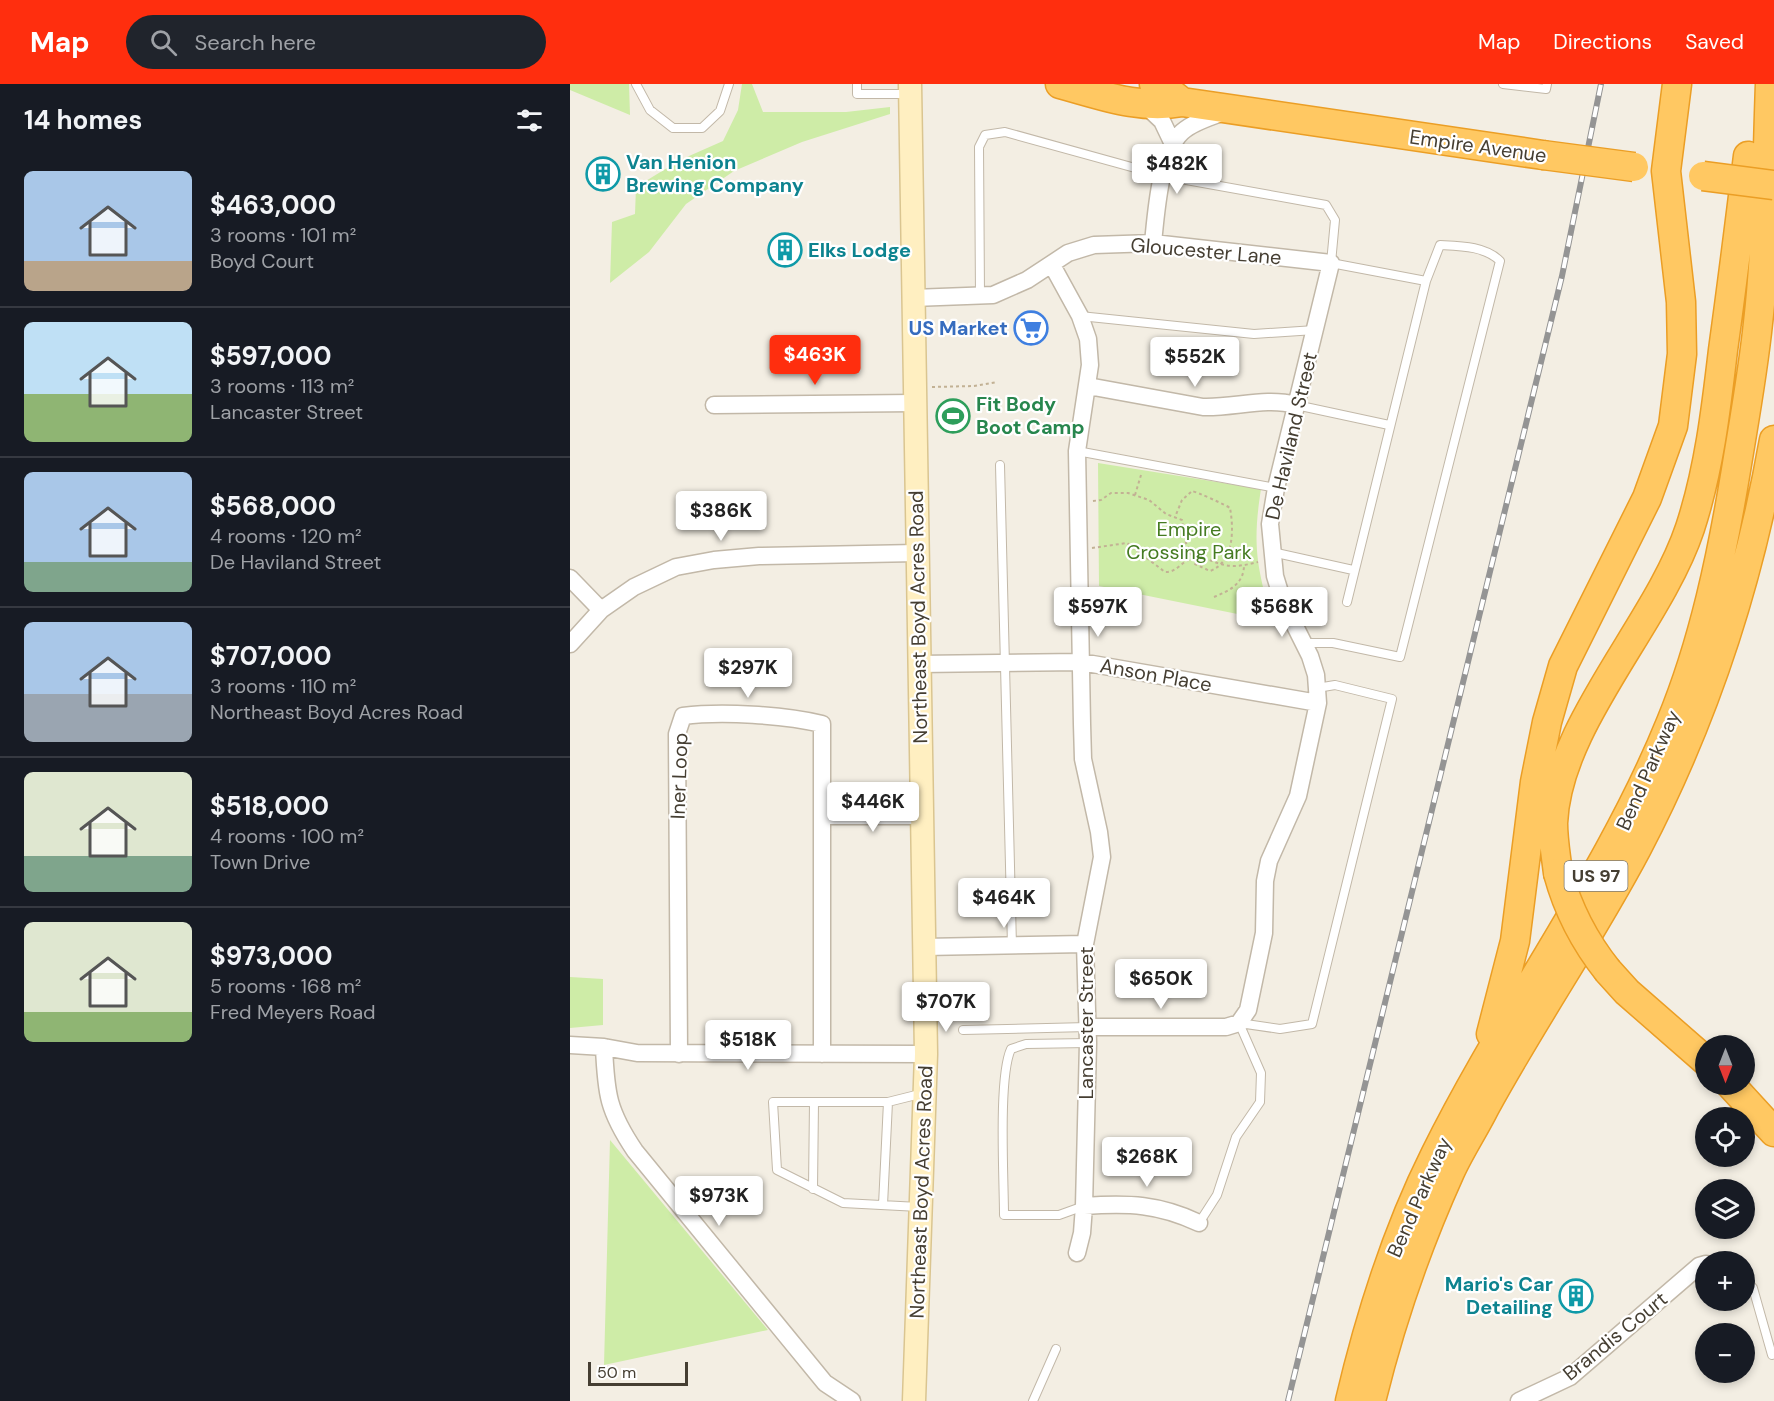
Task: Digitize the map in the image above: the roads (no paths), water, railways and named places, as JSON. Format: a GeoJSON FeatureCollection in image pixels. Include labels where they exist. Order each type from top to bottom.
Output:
{"type":"FeatureCollection","features":[{"type":"Feature","properties":{"kind":"highway","name":"Empire Avenue"},"geometry":{"type":"LineString","coordinates":[[1060,84],[1149,95],[1167,90],[1184,93],[1230,110],[1543,155],[1774,185]]}},
{"type":"Feature","properties":{"kind":"highway"},"geometry":{"type":"LineString","coordinates":[[1484,1064],[1515,941],[1535,782],[1547,722],[1563,666],[1647,498],[1673,426],[1682,354],[1681,302],[1666,171],[1677,84]]}},
{"type":"Feature","properties":{"kind":"highway"},"geometry":{"type":"LineString","coordinates":[[1695,1052],[1627,993],[1608,971],[1578,928],[1566,901],[1558,873],[1553,821],[1560,783],[1583,725],[1665,587],[1689,530],[1700,493],[1712,435],[1750,146],[1765,84]]}},
{"type":"Feature","properties":{"kind":"highway","name":"Bend Parkway"},"geometry":{"type":"LineString","coordinates":[[1350,1401],[1363,1344],[1395,1243],[1434,1156],[1484,1064],[1619,837],[1672,720],[1710,603],[1733,488],[1759,321],[1770,84]]}},
{"type":"Feature","properties":{"kind":"highway","name":"Bend Parkway"},"geometry":{"type":"LineString","coordinates":[[1371,1401],[1404,1289],[1451,1171],[1503,1074],[1607,902],[1684,752],[1725,638],[1755,540],[1774,440]]}},
{"type":"Feature","properties":{"kind":"highway"},"geometry":{"type":"LineString","coordinates":[[1740,1095],[1774,1132]]}},
{"type":"Feature","properties":{"kind":"street","name":"Northeast Boyd Acres Road"},"geometry":{"type":"LineString","coordinates":[[910,89],[926,1054],[914,1401]]}},
{"type":"Feature","properties":{"kind":"street"},"geometry":{"type":"LineString","coordinates":[[1149,95],[1172,142]]}},
{"type":"Feature","properties":{"kind":"street"},"geometry":{"type":"LineString","coordinates":[[1153,243],[1172,142],[1193,124],[1230,110]]}},
{"type":"Feature","properties":{"kind":"street","name":"Gloucester Lane"},"geometry":{"type":"LineString","coordinates":[[914,298],[980,297],[1012,288],[1068,253],[1094,246],[1153,243],[1331,262]]}},
{"type":"Feature","properties":{"kind":"street","name":"De Haviland Street"},"geometry":{"type":"LineString","coordinates":[[1239,1023],[1248,1010],[1264,933],[1269,861],[1298,796],[1318,695],[1316,675],[1283,602],[1272,556],[1270,524],[1276,488],[1331,262]]}},
{"type":"Feature","properties":{"kind":"street","name":"Lancaster Street"},"geometry":{"type":"LineString","coordinates":[[1052,265],[1080,316],[1088,339],[1090,365],[1077,451],[1083,759],[1099,832],[1102,857],[1085,944],[1088,1035],[1084,1206],[1082,1233],[1077,1253]]}},
{"type":"Feature","properties":{"kind":"street"},"geometry":{"type":"LineString","coordinates":[[1088,386],[1203,407],[1221,408],[1268,401],[1296,405]]}},
{"type":"Feature","properties":{"kind":"street"},"geometry":{"type":"LineString","coordinates":[[714,405],[915,403]]}},
{"type":"Feature","properties":{"kind":"street"},"geometry":{"type":"LineString","coordinates":[[570,644],[601,610],[634,586],[676,567],[714,560],[759,556],[917,553]]}},
{"type":"Feature","properties":{"kind":"street"},"geometry":{"type":"LineString","coordinates":[[570,578],[601,610]]}},
{"type":"Feature","properties":{"kind":"street","name":"Anson Place"},"geometry":{"type":"LineString","coordinates":[[920,664],[1081,662],[1318,695]]}},
{"type":"Feature","properties":{"kind":"street","name":"Iner Loop"},"geometry":{"type":"LineString","coordinates":[[679,1054],[677,734],[683,716],[702,713],[804,719],[822,724],[824,816],[822,1054]]}},
{"type":"Feature","properties":{"kind":"street"},"geometry":{"type":"LineString","coordinates":[[824,816],[921,816]]}},
{"type":"Feature","properties":{"kind":"street"},"geometry":{"type":"LineString","coordinates":[[924,947],[1085,944]]}},
{"type":"Feature","properties":{"kind":"street"},"geometry":{"type":"LineString","coordinates":[[1088,1035],[1226,1027],[1239,1023]]}},
{"type":"Feature","properties":{"kind":"street"},"geometry":{"type":"LineString","coordinates":[[570,1045],[604,1047],[637,1053],[926,1054]]}},
{"type":"Feature","properties":{"kind":"street"},"geometry":{"type":"LineString","coordinates":[[604,1047],[606,1086],[611,1110],[635,1151],[825,1383],[852,1401]]}},
{"type":"Feature","properties":{"kind":"street"},"geometry":{"type":"LineString","coordinates":[[1084,1206],[1146,1205],[1172,1210],[1199,1223]]}},
{"type":"Feature","properties":{"kind":"street","name":"Brandis Court"},"geometry":{"type":"LineString","coordinates":[[1519,1401],[1570,1377],[1695,1269]]}},
{"type":"Feature","properties":{"kind":"lane"},"geometry":{"type":"LineString","coordinates":[[636,84],[650,110],[674,128],[702,128],[720,111],[729,84]]}},
{"type":"Feature","properties":{"kind":"lane"},"geometry":{"type":"LineString","coordinates":[[857,84],[857,94],[910,89]]}},
{"type":"Feature","properties":{"kind":"lane"},"geometry":{"type":"LineString","coordinates":[[1503,84],[1546,89],[1547,84]]}},
{"type":"Feature","properties":{"kind":"lane"},"geometry":{"type":"LineString","coordinates":[[980,297],[979,156],[986,135],[1005,132],[1164,176],[1326,205],[1335,220],[1331,262],[1426,281]]}},
{"type":"Feature","properties":{"kind":"lane"},"geometry":{"type":"LineString","coordinates":[[1303,642],[1333,642],[1400,657],[1500,261],[1495,256],[1470,247],[1440,245],[1426,281],[1353,570],[1347,602]]}},
{"type":"Feature","properties":{"kind":"lane"},"geometry":{"type":"LineString","coordinates":[[1080,316],[1254,334],[1315,330]]}},
{"type":"Feature","properties":{"kind":"lane"},"geometry":{"type":"LineString","coordinates":[[1296,405],[1389,425]]}},
{"type":"Feature","properties":{"kind":"lane"},"geometry":{"type":"LineString","coordinates":[[1077,451],[1276,488]]}},
{"type":"Feature","properties":{"kind":"lane"},"geometry":{"type":"LineString","coordinates":[[1000,465],[1012,946]]}},
{"type":"Feature","properties":{"kind":"lane"},"geometry":{"type":"LineString","coordinates":[[1272,556],[1353,570]]}},
{"type":"Feature","properties":{"kind":"lane"},"geometry":{"type":"LineString","coordinates":[[1239,1023],[1280,1029],[1312,1024],[1392,699],[1335,685],[1318,695]]}},
{"type":"Feature","properties":{"kind":"lane"},"geometry":{"type":"LineString","coordinates":[[1199,1223],[1217,1195],[1236,1137],[1260,1102],[1262,1073],[1239,1023]]}},
{"type":"Feature","properties":{"kind":"lane"},"geometry":{"type":"LineString","coordinates":[[963,1030],[1088,1035]]}},
{"type":"Feature","properties":{"kind":"lane"},"geometry":{"type":"LineString","coordinates":[[1084,1206],[1059,1215],[1004,1215],[1006,1058],[1011,1049],[1026,1044],[1088,1035]]}},
{"type":"Feature","properties":{"kind":"lane"},"geometry":{"type":"LineString","coordinates":[[920,1208],[843,1203],[777,1170],[773,1102],[888,1102],[924,1092]]}},
{"type":"Feature","properties":{"kind":"lane"},"geometry":{"type":"LineString","coordinates":[[813,1189],[814,1102]]}},
{"type":"Feature","properties":{"kind":"lane"},"geometry":{"type":"LineString","coordinates":[[883,1205],[888,1102]]}},
{"type":"Feature","properties":{"kind":"lane"},"geometry":{"type":"LineString","coordinates":[[1755,1295],[1772,1354]]}},
{"type":"Feature","properties":{"kind":"lane"},"geometry":{"type":"LineString","coordinates":[[1033,1401],[1056,1349]]}},
{"type":"Feature","properties":{"kind":"railway"},"geometry":{"type":"LineString","coordinates":[[1288,1401],[1562,276],[1601,84]]}},
{"type":"Feature","properties":{"kind":"place","name":"Van Henion Brewing Company"},"geometry":{"type":"Point","coordinates":[603,174]}},
{"type":"Feature","properties":{"kind":"place","name":"Elks Lodge"},"geometry":{"type":"Point","coordinates":[785,250]}},
{"type":"Feature","properties":{"kind":"place","name":"US Market"},"geometry":{"type":"Point","coordinates":[1031,328]}},
{"type":"Feature","properties":{"kind":"place","name":"Fit Body Boot Camp"},"geometry":{"type":"Point","coordinates":[953,416]}},
{"type":"Feature","properties":{"kind":"place","name":"Mario's Car Detailing"},"geometry":{"type":"Point","coordinates":[1576,1296]}},
{"type":"Feature","properties":{"kind":"park label","name":"Empire Crossing Park"},"geometry":{"type":"Point","coordinates":[1189,540]}}]}
